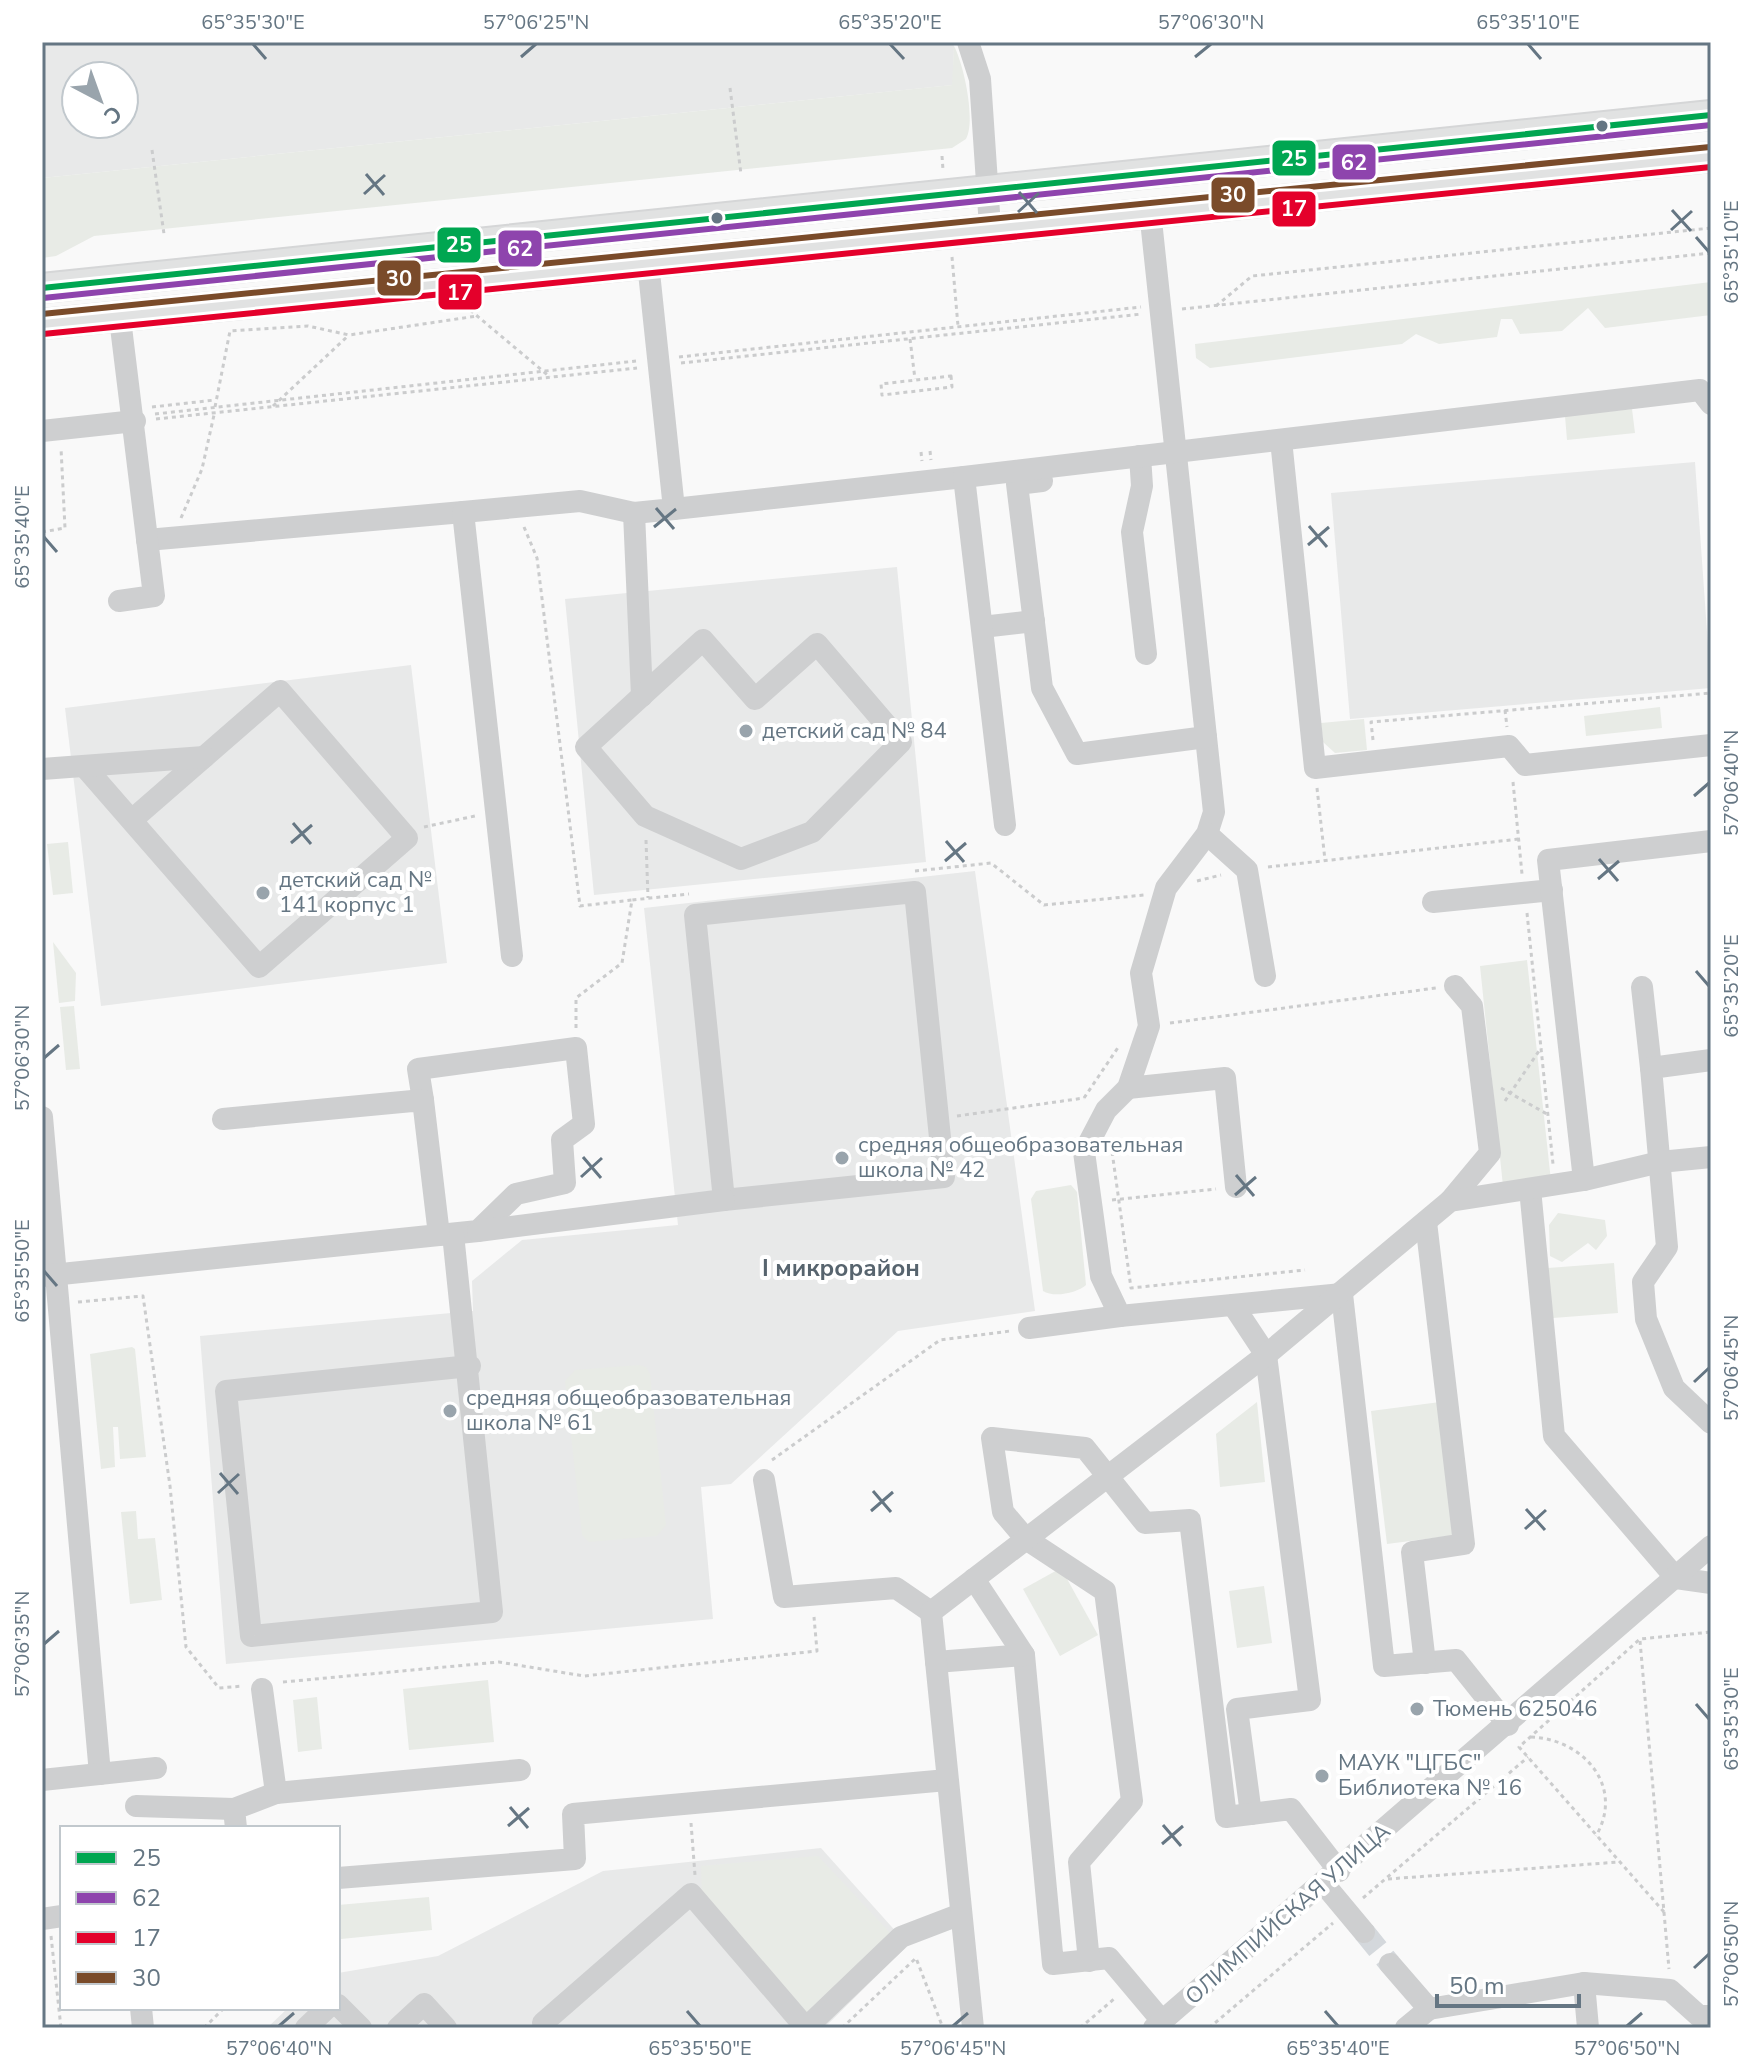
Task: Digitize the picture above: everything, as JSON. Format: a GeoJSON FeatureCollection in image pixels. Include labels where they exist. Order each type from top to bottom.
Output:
{"type":"FeatureCollection","features":[{"type":"Feature","properties":{"kind":"main road"},"geometry":{"type":"LineString","coordinates":[[42,288],[1711,115]]}},
{"type":"Feature","properties":{"kind":"main road"},"geometry":{"type":"LineString","coordinates":[[42,324],[120,319],[990,227],[1711,157]]}},
{"type":"Feature","properties":{"kind":"street"},"geometry":{"type":"LineString","coordinates":[[968,42],[980,79],[990,227]]}},
{"type":"Feature","properties":{"kind":"street"},"geometry":{"type":"LineString","coordinates":[[1120,1316],[1101,1276],[1084,1152],[1106,1110],[1128,1088],[1149,1026],[1141,973],[1166,888],[1207,834],[1214,812],[1150,211]]}},
{"type":"Feature","properties":{"kind":"street"},"geometry":{"type":"LineString","coordinates":[[648,263],[674,509]]}},
{"type":"Feature","properties":{"kind":"street"},"geometry":{"type":"LineString","coordinates":[[119,601],[154,596],[135,421],[120,319]]}},
{"type":"Feature","properties":{"kind":"street"},"geometry":{"type":"LineString","coordinates":[[1206,737],[1077,754],[1042,688],[1017,484],[1140,462],[1177,452],[1700,390],[1711,404]]}},
{"type":"Feature","properties":{"kind":"street"},"geometry":{"type":"LineString","coordinates":[[51,430],[135,421]]}},
{"type":"Feature","properties":{"kind":"street"},"geometry":{"type":"LineString","coordinates":[[1281,440],[1315,768],[1509,746],[1525,765],[1711,745]]}},
{"type":"Feature","properties":{"kind":"street"},"geometry":{"type":"LineString","coordinates":[[147,540],[580,501],[634,513],[964,477],[1140,462]]}},
{"type":"Feature","properties":{"kind":"street"},"geometry":{"type":"LineString","coordinates":[[1140,462],[1142,486],[1132,532],[1146,654]]}},
{"type":"Feature","properties":{"kind":"street"},"geometry":{"type":"LineString","coordinates":[[964,477],[1005,825]]}},
{"type":"Feature","properties":{"kind":"street"},"geometry":{"type":"LineString","coordinates":[[463,512],[512,956]]}},
{"type":"Feature","properties":{"kind":"street"},"geometry":{"type":"LineString","coordinates":[[634,513],[642,696]]}},
{"type":"Feature","properties":{"kind":"street"},"geometry":{"type":"LineString","coordinates":[[982,627],[1034,621]]}},
{"type":"Feature","properties":{"kind":"street"},"geometry":{"type":"LineString","coordinates":[[703,640],[755,699],[817,644],[901,742],[812,832],[741,859],[645,816],[586,747],[703,640]]}},
{"type":"Feature","properties":{"kind":"street"},"geometry":{"type":"LineString","coordinates":[[84,766],[259,967],[407,838],[280,691],[133,819]]}},
{"type":"Feature","properties":{"kind":"street"},"geometry":{"type":"LineString","coordinates":[[42,769],[204,757]]}},
{"type":"Feature","properties":{"kind":"street"},"geometry":{"type":"LineString","coordinates":[[1207,834],[1247,870],[1265,976]]}},
{"type":"Feature","properties":{"kind":"street"},"geometry":{"type":"LineString","coordinates":[[1584,1180],[1548,860],[1711,841]]}},
{"type":"Feature","properties":{"kind":"street"},"geometry":{"type":"LineString","coordinates":[[1433,902],[1552,890]]}},
{"type":"Feature","properties":{"kind":"street"},"geometry":{"type":"LineString","coordinates":[[50,1275],[446,1235],[724,1200],[944,1177],[915,892],[695,915],[724,1200]]}},
{"type":"Feature","properties":{"kind":"street"},"geometry":{"type":"LineString","coordinates":[[931,1612],[1266,1355],[1450,1201],[1490,1153],[1472,1006],[1455,986]]}},
{"type":"Feature","properties":{"kind":"street"},"geometry":{"type":"LineString","coordinates":[[1642,987],[1667,1247],[1643,1282],[1646,1319],[1674,1388],[1711,1423]]}},
{"type":"Feature","properties":{"kind":"street"},"geometry":{"type":"LineString","coordinates":[[470,1366],[226,1391],[251,1636],[492,1612],[470,1366],[418,1069],[576,1048],[584,1124],[562,1140],[565,1183],[516,1194],[478,1231]]}},
{"type":"Feature","properties":{"kind":"street"},"geometry":{"type":"LineString","coordinates":[[1651,1068],[1711,1060]]}},
{"type":"Feature","properties":{"kind":"street"},"geometry":{"type":"LineString","coordinates":[[1128,1088],[1225,1078],[1236,1187]]}},
{"type":"Feature","properties":{"kind":"street"},"geometry":{"type":"LineString","coordinates":[[223,1119],[423,1100]]}},
{"type":"Feature","properties":{"kind":"street"},"geometry":{"type":"LineString","coordinates":[[42,1117],[50,1275],[59,1303],[100,1774]]}},
{"type":"Feature","properties":{"kind":"street"},"geometry":{"type":"LineString","coordinates":[[1450,1201],[1584,1180],[1660,1162],[1711,1157]]}},
{"type":"Feature","properties":{"kind":"street"},"geometry":{"type":"LineString","coordinates":[[1530,1189],[1554,1436],[1676,1578],[1711,1583]]}},
{"type":"Feature","properties":{"kind":"street"},"geometry":{"type":"LineString","coordinates":[[1425,1663],[1412,1552],[1464,1544],[1426,1222]]}},
{"type":"Feature","properties":{"kind":"street"},"geometry":{"type":"LineString","coordinates":[[1029,1328],[1342,1294]]}},
{"type":"Feature","properties":{"kind":"street"},"geometry":{"type":"LineString","coordinates":[[1342,1294],[1384,1666],[1456,1660],[1508,1725]]}},
{"type":"Feature","properties":{"kind":"street"},"geometry":{"type":"LineString","coordinates":[[1233,1305],[1266,1355],[1310,1700],[1237,1709],[1251,1814]]}},
{"type":"Feature","properties":{"kind":"street"},"geometry":{"type":"LineString","coordinates":[[1089,1961],[1079,1862],[1132,1801],[1105,1591],[1026,1539],[1003,1512],[992,1438],[1085,1448],[1145,1523],[1190,1520],[1226,1817],[1291,1809],[1332,1877],[1347,1911],[1364,1932]]}},
{"type":"Feature","properties":{"kind":"street"},"geometry":{"type":"LineString","coordinates":[[764,1480],[784,1597],[896,1588],[931,1612],[973,2028]]}},
{"type":"Feature","properties":{"kind":"street","name":"ОЛИМПИЙСКАЯ УЛИЦА"},"geometry":{"type":"LineString","coordinates":[[1158,2025],[1508,1725],[1633,1631],[1676,1578],[1711,1546]]}},
{"type":"Feature","properties":{"kind":"street"},"geometry":{"type":"LineString","coordinates":[[974,1579],[1024,1655],[1053,1964],[1109,1958],[1158,2025]]}},
{"type":"Feature","properties":{"kind":"street"},"geometry":{"type":"LineString","coordinates":[[936,1662],[1024,1655]]}},
{"type":"Feature","properties":{"kind":"street"},"geometry":{"type":"LineString","coordinates":[[262,1686],[276,1793]]}},
{"type":"Feature","properties":{"kind":"street"},"geometry":{"type":"LineString","coordinates":[[42,1780],[156,1768]]}},
{"type":"Feature","properties":{"kind":"street"},"geometry":{"type":"LineString","coordinates":[[136,1806],[235,1818],[276,1793],[520,1770]]}},
{"type":"Feature","properties":{"kind":"street"},"geometry":{"type":"LineString","coordinates":[[340,1878],[575,1859],[573,1814],[947,1780]]}},
{"type":"Feature","properties":{"kind":"street"},"geometry":{"type":"LineString","coordinates":[[547,2028],[543,2023],[691,1894],[806,2028],[901,1937],[961,1914]]}},
{"type":"Feature","properties":{"kind":"street"},"geometry":{"type":"LineString","coordinates":[[1390,1964],[1429,2009]]}},
{"type":"Feature","properties":{"kind":"street"},"geometry":{"type":"LineString","coordinates":[[1584,1983],[1588,2028]]}},
{"type":"Feature","properties":{"kind":"street"},"geometry":{"type":"LineString","coordinates":[[1406,2028],[1429,2009],[1584,1983],[1670,1990],[1699,2016],[1711,2016]]}},
{"type":"Feature","properties":{"kind":"street"},"geometry":{"type":"LineString","coordinates":[[398,2028],[424,2004],[446,2028]]}},
{"type":"Feature","properties":{"kind":"street"},"geometry":{"type":"LineString","coordinates":[[340,2007],[361,2028]]}},
{"type":"Feature","properties":{"kind":"street"},"geometry":{"type":"LineString","coordinates":[[306,2028],[325,2010]]}},
{"type":"Feature","properties":{"kind":"path"},"geometry":{"type":"LineString","coordinates":[[730,88],[741,174]]}},
{"type":"Feature","properties":{"kind":"path"},"geometry":{"type":"LineString","coordinates":[[152,150],[164,234]]}},
{"type":"Feature","properties":{"kind":"path"},"geometry":{"type":"LineString","coordinates":[[1216,306],[1252,276],[1711,228]]}},
{"type":"Feature","properties":{"kind":"path"},"geometry":{"type":"LineString","coordinates":[[951,245],[959,333]]}},
{"type":"Feature","properties":{"kind":"path"},"geometry":{"type":"LineString","coordinates":[[135,421],[1711,253]]}},
{"type":"Feature","properties":{"kind":"path"},"geometry":{"type":"LineString","coordinates":[[441,285],[550,377]]}},
{"type":"Feature","properties":{"kind":"path"},"geometry":{"type":"LineString","coordinates":[[172,538],[202,469],[230,331],[308,326],[349,335],[477,316]]}},
{"type":"Feature","properties":{"kind":"path"},"geometry":{"type":"LineString","coordinates":[[271,407],[349,335]]}},
{"type":"Feature","properties":{"kind":"path"},"geometry":{"type":"LineString","coordinates":[[910,339],[915,380]]}},
{"type":"Feature","properties":{"kind":"path"},"geometry":{"type":"LineString","coordinates":[[951,376],[952,387],[882,395],[881,384],[915,380],[951,376]]}},
{"type":"Feature","properties":{"kind":"path"},"geometry":{"type":"LineString","coordinates":[[42,532],[65,528],[51,430]]}},
{"type":"Feature","properties":{"kind":"path"},"geometry":{"type":"LineString","coordinates":[[930,451],[931,462]]}},
{"type":"Feature","properties":{"kind":"path"},"geometry":{"type":"LineString","coordinates":[[921,452],[922,463]]}},
{"type":"Feature","properties":{"kind":"path"},"geometry":{"type":"LineString","coordinates":[[516,507],[537,558],[580,906],[632,900]]}},
{"type":"Feature","properties":{"kind":"path"},"geometry":{"type":"LineString","coordinates":[[1371,722],[1711,693]]}},
{"type":"Feature","properties":{"kind":"path"},"geometry":{"type":"LineString","coordinates":[[1505,710],[1555,1185]]}},
{"type":"Feature","properties":{"kind":"path"},"geometry":{"type":"LineString","coordinates":[[1315,768],[1325,861]]}},
{"type":"Feature","properties":{"kind":"path"},"geometry":{"type":"LineString","coordinates":[[407,838],[430,823],[494,813]]}},
{"type":"Feature","properties":{"kind":"path"},"geometry":{"type":"LineString","coordinates":[[645,816],[648,898]]}},
{"type":"Feature","properties":{"kind":"path"},"geometry":{"type":"LineString","coordinates":[[991,863],[1044,905],[1146,895],[1247,870],[1519,839]]}},
{"type":"Feature","properties":{"kind":"path"},"geometry":{"type":"LineString","coordinates":[[1149,1026],[1455,986]]}},
{"type":"Feature","properties":{"kind":"path"},"geometry":{"type":"LineString","coordinates":[[1084,1098],[1123,1040]]}},
{"type":"Feature","properties":{"kind":"path"},"geometry":{"type":"LineString","coordinates":[[1488,1124],[1541,1048]]}},
{"type":"Feature","properties":{"kind":"path"},"geometry":{"type":"LineString","coordinates":[[1481,1076],[1548,1115]]}},
{"type":"Feature","properties":{"kind":"path"},"geometry":{"type":"LineString","coordinates":[[938,1119],[1084,1098],[1106,1110],[1131,1288],[1305,1270]]}},
{"type":"Feature","properties":{"kind":"path"},"geometry":{"type":"LineString","coordinates":[[1089,1203],[1236,1187]]}},
{"type":"Feature","properties":{"kind":"path"},"geometry":{"type":"LineString","coordinates":[[59,1303],[143,1296],[170,1486],[186,1647],[219,1688],[499,1662],[584,1676],[817,1651],[813,1595]]}},
{"type":"Feature","properties":{"kind":"path"},"geometry":{"type":"LineString","coordinates":[[764,1480],[763,1467],[940,1340],[1029,1328]]}},
{"type":"Feature","properties":{"kind":"path"},"geometry":{"type":"LineString","coordinates":[[1664,1912],[1519,1747],[1633,1631],[1711,1632]]}},
{"type":"Feature","properties":{"kind":"path"},"geometry":{"type":"LineString","coordinates":[[1633,1631],[1670,1990]]}},
{"type":"Feature","properties":{"kind":"path"},"geometry":{"type":"LineString","coordinates":[[1531,1737],[1563,1741],[1596,1769],[1604,1783],[1607,1805],[1605,1821],[1596,1836]]}},
{"type":"Feature","properties":{"kind":"path"},"geometry":{"type":"LineString","coordinates":[[1209,2028],[1528,1757]]}},
{"type":"Feature","properties":{"kind":"path"},"geometry":{"type":"LineString","coordinates":[[690,1803],[697,1902]]}},
{"type":"Feature","properties":{"kind":"path"},"geometry":{"type":"LineString","coordinates":[[1385,1879],[1619,1862]]}},
{"type":"Feature","properties":{"kind":"path"},"geometry":{"type":"LineString","coordinates":[[51,1917],[61,2028]]}},
{"type":"Feature","properties":{"kind":"path"},"geometry":{"type":"LineString","coordinates":[[842,2028],[916,1958],[943,2028]]}},
{"type":"Feature","properties":{"kind":"path"},"geometry":{"type":"LineString","coordinates":[[1080,2028],[1119,1996]]}},
{"type":"Feature","properties":{"kind":"path"},"geometry":{"type":"LineString","coordinates":[[204,2028],[222,2010]]}},
{"type":"Feature","properties":{"kind":"shaded area"},"geometry":{"type":"Polygon","coordinates":[[[42,42],[951,42],[954,46],[953,85],[42,178],[42,42]]]}},
{"type":"Feature","properties":{"kind":"shaded area"},"geometry":{"type":"Polygon","coordinates":[[[954,46],[965,79],[970,120],[966,139],[952,148],[94,236],[56,256],[42,258],[42,178],[952,85],[954,46]]]}},
{"type":"Feature","properties":{"kind":"shaded area"},"geometry":{"type":"Polygon","coordinates":[[[1711,282],[1711,315],[1605,328],[1588,308],[1562,331],[1520,334],[1512,319],[1501,319],[1497,337],[1439,344],[1416,334],[1402,344],[1210,368],[1196,358],[1195,344],[1711,282]]]}},
{"type":"Feature","properties":{"kind":"shaded area"},"geometry":{"type":"Polygon","coordinates":[[[1632,409],[1635,433],[1567,440],[1565,416],[1632,409]]]}},
{"type":"Feature","properties":{"kind":"shaded area"},"geometry":{"type":"Polygon","coordinates":[[[1695,462],[1711,688],[1350,719],[1331,493],[1695,462]]]}},
{"type":"Feature","properties":{"kind":"shaded area","name":"детский сад № 84"},"geometry":{"type":"Polygon","coordinates":[[[897,567],[926,862],[594,895],[565,599],[897,567]]]}},
{"type":"Feature","properties":{"kind":"shaded area","name":"детский сад № 141 корпус 1"},"geometry":{"type":"Polygon","coordinates":[[[411,665],[447,963],[101,1006],[65,708],[411,665]]]}},
{"type":"Feature","properties":{"kind":"shaded area"},"geometry":{"type":"Polygon","coordinates":[[[1660,707],[1662,728],[1586,736],[1584,716],[1660,707]]]}},
{"type":"Feature","properties":{"kind":"shaded area"},"geometry":{"type":"Polygon","coordinates":[[[1364,719],[1367,750],[1335,753],[1323,742],[1321,723],[1364,719]]]}},
{"type":"Feature","properties":{"kind":"shaded area"},"geometry":{"type":"Polygon","coordinates":[[[68,842],[73,893],[53,895],[47,844],[68,842]]]}},
{"type":"Feature","properties":{"kind":"shaded area"},"geometry":{"type":"Polygon","coordinates":[[[975,871],[1035,1311],[898,1331],[731,1484],[701,1487],[713,1619],[226,1664],[200,1336],[473,1311],[472,1281],[522,1240],[678,1225],[644,908],[975,871]]]}},
{"type":"Feature","properties":{"kind":"shaded area"},"geometry":{"type":"Polygon","coordinates":[[[53,942],[76,973],[75,1001],[59,1003],[53,942]]]}},
{"type":"Feature","properties":{"kind":"shaded area"},"geometry":{"type":"Polygon","coordinates":[[[1527,960],[1551,1181],[1503,1186],[1480,966],[1527,960]]]}},
{"type":"Feature","properties":{"kind":"shaded area"},"geometry":{"type":"Polygon","coordinates":[[[74,1006],[80,1069],[66,1070],[60,1007],[74,1006]]]}},
{"type":"Feature","properties":{"kind":"shaded area"},"geometry":{"type":"Polygon","coordinates":[[[1071,1185],[1077,1192],[1086,1285],[1071,1292],[1053,1294],[1043,1291],[1031,1199],[1036,1191],[1071,1185]]]}},
{"type":"Feature","properties":{"kind":"shaded area"},"geometry":{"type":"Polygon","coordinates":[[[1558,1213],[1605,1220],[1607,1236],[1596,1250],[1588,1243],[1562,1262],[1550,1256],[1549,1225],[1558,1213]]]}},
{"type":"Feature","properties":{"kind":"shaded area"},"geometry":{"type":"Polygon","coordinates":[[[1614,1263],[1618,1313],[1553,1318],[1548,1268],[1614,1263]]]}},
{"type":"Feature","properties":{"kind":"shaded area"},"geometry":{"type":"Polygon","coordinates":[[[135,1349],[146,1457],[120,1459],[118,1427],[113,1427],[115,1467],[101,1469],[90,1354],[135,1349]]]}},
{"type":"Feature","properties":{"kind":"shaded area"},"geometry":{"type":"Polygon","coordinates":[[[646,1367],[650,1374],[666,1525],[657,1536],[589,1542],[582,1535],[565,1381],[575,1370],[646,1367]]]}},
{"type":"Feature","properties":{"kind":"shaded area"},"geometry":{"type":"Polygon","coordinates":[[[1257,1402],[1265,1482],[1220,1487],[1216,1434],[1257,1402]]]}},
{"type":"Feature","properties":{"kind":"shaded area"},"geometry":{"type":"Polygon","coordinates":[[[1440,1402],[1456,1535],[1387,1544],[1371,1411],[1440,1402]]]}},
{"type":"Feature","properties":{"kind":"shaded area"},"geometry":{"type":"Polygon","coordinates":[[[136,1511],[138,1539],[155,1538],[162,1600],[130,1604],[121,1512],[136,1511]]]}},
{"type":"Feature","properties":{"kind":"shaded area"},"geometry":{"type":"Polygon","coordinates":[[[1061,1568],[1098,1635],[1060,1656],[1023,1589],[1061,1568]]]}},
{"type":"Feature","properties":{"kind":"shaded area"},"geometry":{"type":"Polygon","coordinates":[[[1264,1586],[1272,1643],[1237,1648],[1229,1591],[1264,1586]]]}},
{"type":"Feature","properties":{"kind":"shaded area"},"geometry":{"type":"Polygon","coordinates":[[[488,1680],[494,1742],[409,1750],[403,1689],[488,1680]]]}},
{"type":"Feature","properties":{"kind":"shaded area"},"geometry":{"type":"Polygon","coordinates":[[[317,1697],[322,1749],[298,1752],[293,1700],[317,1697]]]}},
{"type":"Feature","properties":{"kind":"shaded area"},"geometry":{"type":"Polygon","coordinates":[[[821,1848],[908,1945],[824,2028],[267,2028],[286,2010],[340,2010],[340,1973],[438,1956],[603,1871],[821,1848]]]}},
{"type":"Feature","properties":{"kind":"shaded area"},"geometry":{"type":"Polygon","coordinates":[[[818,1856],[894,1937],[809,2018],[702,1899],[701,1866],[818,1856]]]}},
{"type":"Feature","properties":{"kind":"shaded area"},"geometry":{"type":"Polygon","coordinates":[[[429,1897],[432,1930],[341,1939],[340,1905],[429,1897]]]}},
{"type":"Feature","properties":{"kind":"tunnel"},"geometry":{"type":"LineString","coordinates":[[1364,1932],[1390,1964]]}},
{"type":"Feature","properties":{"kind":"transit line","name":"25"},"geometry":{"type":"LineString","coordinates":[[42,288],[1711,115]]}},
{"type":"Feature","properties":{"kind":"transit line","name":"62"},"geometry":{"type":"LineString","coordinates":[[43,298],[1711,125]]}},
{"type":"Feature","properties":{"kind":"transit line","name":"30"},"geometry":{"type":"LineString","coordinates":[[42,314],[1710,147]]}},
{"type":"Feature","properties":{"kind":"transit line","name":"17"},"geometry":{"type":"LineString","coordinates":[[43,334],[1711,167]]}},
{"type":"Feature","properties":{"kind":"place","name":"детский сад № 84"},"geometry":{"type":"Point","coordinates":[746,731]}},
{"type":"Feature","properties":{"kind":"place","name":"детский сад № 141 корпус 1"},"geometry":{"type":"Point","coordinates":[263,893]}},
{"type":"Feature","properties":{"kind":"place","name":"средняя общеобразовательная школа № 42"},"geometry":{"type":"Point","coordinates":[842,1158]}},
{"type":"Feature","properties":{"kind":"place","name":"средняя общеобразовательная школа № 61"},"geometry":{"type":"Point","coordinates":[450,1411]}},
{"type":"Feature","properties":{"kind":"place","name":"Тюмень 625046"},"geometry":{"type":"Point","coordinates":[1417,1709]}},
{"type":"Feature","properties":{"kind":"place","name":"МАУК \"ЦГБС\" Библиотека № 16"},"geometry":{"type":"Point","coordinates":[1322,1776]}},
{"type":"Feature","properties":{"kind":"district","name":"I микрорайон"},"geometry":{"type":"Point","coordinates":[841,1268]}}]}
